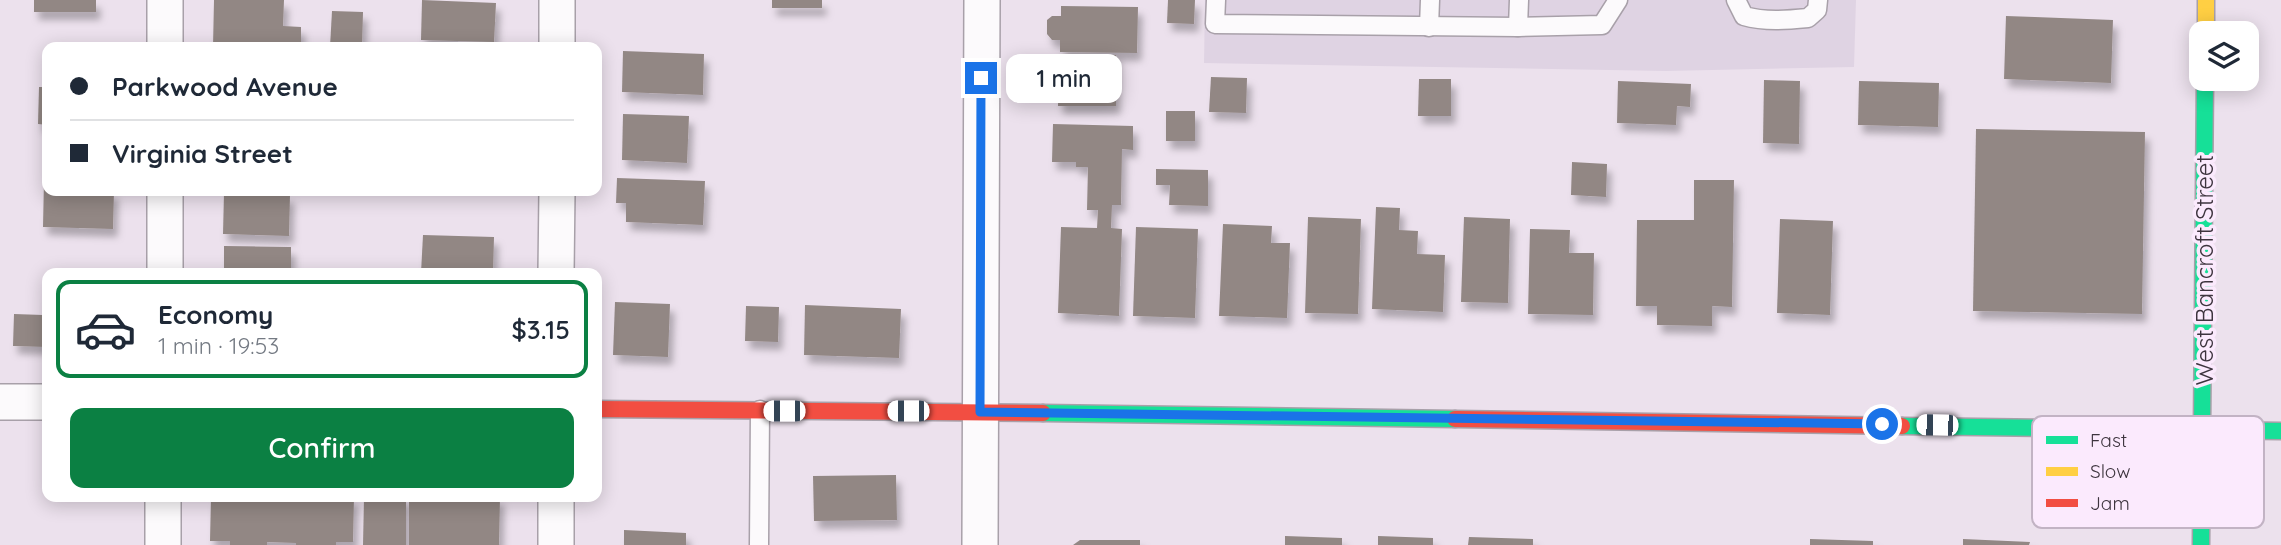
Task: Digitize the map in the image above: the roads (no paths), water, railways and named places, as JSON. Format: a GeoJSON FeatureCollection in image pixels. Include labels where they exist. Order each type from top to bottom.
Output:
{"type":"FeatureCollection","features":[{"type":"Feature","properties":{"kind":"street"},"geometry":{"type":"LineString","coordinates":[[165,42],[166,0]]}},
{"type":"Feature","properties":{"kind":"street"},"geometry":{"type":"LineString","coordinates":[[557,0],[557,42]]}},
{"type":"Feature","properties":{"kind":"street"},"geometry":{"type":"LineString","coordinates":[[979,545],[982,0]]}},
{"type":"Feature","properties":{"kind":"street"},"geometry":{"type":"LineString","coordinates":[[2206,0],[2206,21]]}},
{"type":"Feature","properties":{"kind":"street","name":"West Bancroft Street"},"geometry":{"type":"LineString","coordinates":[[2202,416],[2205,91]]}},
{"type":"Feature","properties":{"kind":"street"},"geometry":{"type":"LineString","coordinates":[[165,196],[165,268]]}},
{"type":"Feature","properties":{"kind":"street"},"geometry":{"type":"LineString","coordinates":[[556,196],[556,268]]}},
{"type":"Feature","properties":{"kind":"street"},"geometry":{"type":"LineString","coordinates":[[0,402],[42,402]]}},
{"type":"Feature","properties":{"kind":"street"},"geometry":{"type":"LineString","coordinates":[[602,409],[2032,427]]}},
{"type":"Feature","properties":{"kind":"street"},"geometry":{"type":"LineString","coordinates":[[163,502],[163,545]]}},
{"type":"Feature","properties":{"kind":"street"},"geometry":{"type":"LineString","coordinates":[[556,502],[556,545]]}},
{"type":"Feature","properties":{"kind":"lane"},"geometry":{"type":"LineString","coordinates":[[1216,0],[1215,24],[1429,27],[1602,25],[1618,0]]}},
{"type":"Feature","properties":{"kind":"lane"},"geometry":{"type":"LineString","coordinates":[[1429,27],[1430,0]]}},
{"type":"Feature","properties":{"kind":"lane"},"geometry":{"type":"LineString","coordinates":[[1518,0],[1518,27]]}},
{"type":"Feature","properties":{"kind":"lane"},"geometry":{"type":"LineString","coordinates":[[1736,0],[1744,16],[1788,20],[1808,18],[1817,10],[1818,0]]}},
{"type":"Feature","properties":{"kind":"lane"},"geometry":{"type":"LineString","coordinates":[[759,545],[760,410]]}}]}
